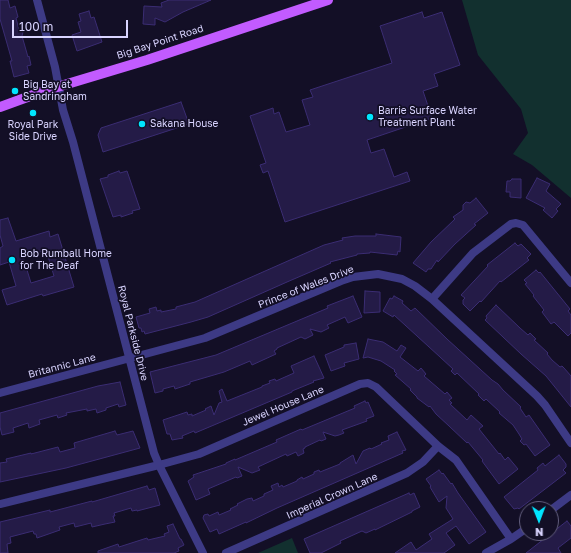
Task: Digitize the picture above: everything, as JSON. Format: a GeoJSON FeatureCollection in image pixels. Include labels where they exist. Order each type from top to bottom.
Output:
{"type":"FeatureCollection","features":[{"type":"Feature","properties":{"kind":"main road","name":"Big Bay Point Road"},"geometry":{"type":"LineString","coordinates":[[0,107],[59,86],[147,60],[328,0]]}},
{"type":"Feature","properties":{"kind":"street","name":"Royal Parkside Drive"},"geometry":{"type":"LineString","coordinates":[[37,0],[53,60],[64,110],[154,453],[203,553]]}},
{"type":"Feature","properties":{"kind":"street"},"geometry":{"type":"LineString","coordinates":[[432,299],[473,253],[510,224],[516,223],[523,224],[571,283]]}},
{"type":"Feature","properties":{"kind":"street","name":"Prince of Wales Drive"},"geometry":{"type":"LineString","coordinates":[[130,358],[205,338],[353,277],[378,274],[402,279],[415,286],[432,299],[546,405],[571,444]]}},
{"type":"Feature","properties":{"kind":"street","name":"Britannic Lane"},"geometry":{"type":"LineString","coordinates":[[0,393],[130,358]]}},
{"type":"Feature","properties":{"kind":"street","name":"Jewel House Lane"},"geometry":{"type":"LineString","coordinates":[[0,504],[199,454],[360,384],[368,383],[376,386],[438,446],[456,460],[511,539]]}},
{"type":"Feature","properties":{"kind":"street","name":"Imperial Crown Lane"},"geometry":{"type":"LineString","coordinates":[[226,553],[407,473],[420,465],[438,446]]}},
{"type":"Feature","properties":{"kind":"street"},"geometry":{"type":"LineString","coordinates":[[559,504],[571,495]]}},
{"type":"Feature","properties":{"kind":"street"},"geometry":{"type":"LineString","coordinates":[[486,553],[519,534]]}},
{"type":"Feature","properties":{"kind":"green space"},"geometry":{"type":"Polygon","coordinates":[[[462,0],[571,0],[571,198],[532,165],[513,154],[528,133],[521,109],[478,55],[462,0]]]}},
{"type":"Feature","properties":{"kind":"green space"},"geometry":{"type":"Polygon","coordinates":[[[292,538],[298,553],[258,553],[292,538]]]}},
{"type":"Feature","properties":{"kind":"building"},"geometry":{"type":"Polygon","coordinates":[[[0,0],[8,0],[10,8],[15,6],[19,30],[23,32],[22,36],[31,65],[27,66],[29,73],[14,77],[10,61],[12,61],[0,19],[0,0]]]}},
{"type":"Feature","properties":{"kind":"building"},"geometry":{"type":"Polygon","coordinates":[[[169,0],[211,0],[183,12],[165,22],[155,18],[155,25],[143,24],[144,6],[162,7],[161,3],[169,0]]]}},
{"type":"Feature","properties":{"kind":"building"},"geometry":{"type":"Polygon","coordinates":[[[89,11],[91,18],[94,17],[102,42],[77,51],[72,35],[81,32],[78,22],[81,21],[79,14],[89,11]]]}},
{"type":"Feature","properties":{"kind":"building","name":"Barrie Surface Water Treatment Plant"},"geometry":{"type":"Polygon","coordinates":[[[422,12],[424,18],[442,12],[460,65],[434,74],[438,86],[423,91],[432,118],[367,140],[371,153],[384,149],[394,177],[407,172],[410,181],[285,222],[268,171],[263,173],[260,165],[266,163],[250,116],[273,108],[274,114],[279,112],[286,132],[310,125],[302,100],[313,97],[310,90],[392,63],[380,26],[422,12]]]}},
{"type":"Feature","properties":{"kind":"building"},"geometry":{"type":"Polygon","coordinates":[[[181,102],[189,124],[103,152],[98,135],[101,128],[181,102]]]}},
{"type":"Feature","properties":{"kind":"building"},"geometry":{"type":"Polygon","coordinates":[[[119,171],[120,173],[127,171],[140,209],[132,211],[133,213],[121,217],[121,215],[113,217],[100,179],[108,177],[108,175],[119,171]]]}},
{"type":"Feature","properties":{"kind":"building"},"geometry":{"type":"Polygon","coordinates":[[[537,178],[550,184],[546,191],[561,204],[556,209],[558,211],[552,218],[543,210],[545,208],[526,198],[537,178]]]}},
{"type":"Feature","properties":{"kind":"building"},"geometry":{"type":"Polygon","coordinates":[[[512,179],[521,179],[521,198],[510,197],[510,192],[506,192],[507,181],[512,179]]]}},
{"type":"Feature","properties":{"kind":"building"},"geometry":{"type":"Polygon","coordinates":[[[476,198],[488,213],[474,224],[476,225],[438,262],[437,260],[431,269],[428,269],[426,272],[413,263],[431,242],[455,219],[453,217],[463,210],[463,205],[466,202],[470,203],[476,198]]]}},
{"type":"Feature","properties":{"kind":"building","name":"Bob Rumball Home for The Deaf"},"geometry":{"type":"Polygon","coordinates":[[[8,218],[16,241],[49,231],[50,237],[58,234],[74,287],[43,296],[42,294],[7,305],[2,290],[16,286],[9,262],[0,265],[0,248],[3,246],[0,235],[0,220],[8,218]],[[46,250],[23,257],[31,283],[54,276],[46,250]]]}},
{"type":"Feature","properties":{"kind":"building"},"geometry":{"type":"Polygon","coordinates":[[[376,234],[401,237],[400,252],[398,251],[397,255],[370,252],[357,254],[330,262],[331,263],[208,317],[145,334],[144,331],[142,332],[141,328],[139,328],[136,317],[150,313],[149,309],[156,307],[157,311],[161,310],[161,312],[176,309],[176,307],[195,302],[324,245],[343,240],[342,238],[355,236],[376,236],[376,234]]]}},
{"type":"Feature","properties":{"kind":"building"},"geometry":{"type":"Polygon","coordinates":[[[515,243],[518,246],[521,244],[531,254],[527,258],[529,260],[501,282],[500,281],[481,302],[480,301],[470,311],[463,304],[463,300],[465,298],[461,295],[488,266],[487,265],[515,243]]]}},
{"type":"Feature","properties":{"kind":"building"},"geometry":{"type":"Polygon","coordinates":[[[536,270],[539,273],[540,272],[570,309],[568,311],[571,315],[571,333],[568,336],[554,322],[551,324],[542,312],[544,310],[525,284],[527,283],[524,280],[536,270]]]}},
{"type":"Feature","properties":{"kind":"building"},"geometry":{"type":"Polygon","coordinates":[[[365,291],[380,292],[380,312],[364,313],[365,291]]]}},
{"type":"Feature","properties":{"kind":"building"},"geometry":{"type":"Polygon","coordinates":[[[353,296],[362,317],[348,323],[345,317],[327,325],[329,328],[321,332],[310,329],[313,335],[305,339],[301,337],[277,348],[274,351],[276,354],[252,365],[250,361],[224,372],[190,382],[190,384],[175,389],[174,386],[155,393],[150,372],[216,355],[353,296]]]}},
{"type":"Feature","properties":{"kind":"building"},"geometry":{"type":"Polygon","coordinates":[[[394,296],[403,301],[402,303],[411,311],[415,308],[447,339],[498,384],[521,407],[520,408],[526,417],[529,415],[550,445],[535,456],[526,444],[524,445],[520,441],[522,439],[513,425],[499,413],[500,412],[486,399],[484,401],[478,395],[479,394],[457,373],[455,375],[451,371],[453,369],[394,315],[393,317],[383,311],[390,298],[392,299],[394,296]]]}},
{"type":"Feature","properties":{"kind":"building"},"geometry":{"type":"Polygon","coordinates":[[[496,305],[528,335],[530,333],[536,339],[534,340],[548,353],[547,354],[552,360],[560,367],[562,366],[571,376],[571,407],[546,376],[485,320],[487,318],[486,316],[496,305]]]}},
{"type":"Feature","properties":{"kind":"building"},"geometry":{"type":"Polygon","coordinates":[[[368,339],[383,342],[397,351],[401,345],[406,348],[400,357],[418,371],[421,368],[426,374],[424,376],[445,394],[447,392],[452,398],[449,400],[452,403],[450,404],[467,420],[471,415],[483,426],[479,429],[499,454],[500,453],[505,460],[508,457],[518,469],[499,484],[482,461],[483,460],[468,442],[467,443],[436,414],[430,406],[429,407],[417,398],[410,390],[411,389],[395,375],[397,374],[394,371],[395,370],[381,361],[368,357],[363,358],[368,339]]]}},
{"type":"Feature","properties":{"kind":"building"},"geometry":{"type":"Polygon","coordinates":[[[356,343],[359,359],[344,363],[345,366],[331,371],[325,355],[344,347],[344,345],[356,343]]]}},
{"type":"Feature","properties":{"kind":"building"},"geometry":{"type":"Polygon","coordinates":[[[314,356],[324,378],[313,381],[314,382],[292,392],[195,433],[194,431],[182,436],[183,438],[172,440],[170,434],[167,434],[163,420],[187,412],[188,415],[192,414],[192,416],[206,410],[205,409],[211,406],[214,415],[219,403],[222,402],[219,391],[222,389],[227,401],[262,387],[270,383],[269,381],[275,379],[276,381],[294,373],[291,366],[314,356]]]}},
{"type":"Feature","properties":{"kind":"building"},"geometry":{"type":"Polygon","coordinates":[[[120,382],[126,405],[119,407],[118,404],[97,413],[96,409],[87,411],[87,409],[66,413],[67,415],[58,418],[57,415],[39,420],[40,424],[29,428],[28,423],[13,428],[14,432],[2,435],[0,427],[0,413],[98,386],[120,382]]]}},
{"type":"Feature","properties":{"kind":"building"},"geometry":{"type":"Polygon","coordinates":[[[365,401],[366,403],[368,402],[374,416],[366,419],[367,421],[342,430],[344,433],[335,436],[323,432],[326,439],[320,440],[305,447],[303,449],[304,453],[298,456],[296,452],[287,456],[286,454],[258,467],[260,470],[252,473],[238,467],[242,476],[236,477],[208,489],[210,494],[196,500],[188,481],[194,477],[193,475],[226,464],[277,442],[276,440],[301,429],[302,430],[355,408],[354,406],[365,401]]]}},
{"type":"Feature","properties":{"kind":"building"},"geometry":{"type":"Polygon","coordinates":[[[115,431],[117,435],[133,431],[140,448],[66,468],[0,482],[0,463],[7,462],[6,459],[58,447],[60,452],[75,448],[74,443],[115,431]]]}},
{"type":"Feature","properties":{"kind":"building"},"geometry":{"type":"Polygon","coordinates":[[[397,432],[406,450],[402,451],[403,453],[246,523],[219,534],[217,529],[210,532],[203,518],[204,515],[208,514],[209,516],[218,512],[219,515],[231,510],[230,509],[238,505],[237,504],[247,499],[252,498],[253,501],[273,490],[271,486],[278,483],[279,487],[282,485],[283,487],[297,481],[302,477],[303,479],[314,474],[314,472],[319,470],[320,472],[340,464],[353,455],[356,464],[363,451],[382,444],[381,443],[389,440],[388,436],[397,432]]]}},
{"type":"Feature","properties":{"kind":"building"},"geometry":{"type":"Polygon","coordinates":[[[559,455],[566,464],[566,467],[563,470],[566,473],[529,501],[519,501],[519,509],[514,509],[504,497],[538,470],[537,468],[543,463],[545,466],[559,455]]]}},
{"type":"Feature","properties":{"kind":"building"},"geometry":{"type":"Polygon","coordinates":[[[439,470],[451,484],[452,483],[486,532],[469,544],[456,526],[446,533],[455,545],[444,553],[395,553],[411,542],[416,550],[432,539],[429,534],[453,519],[446,508],[447,496],[439,502],[426,479],[439,470]]]}},
{"type":"Feature","properties":{"kind":"building"},"geometry":{"type":"Polygon","coordinates":[[[147,486],[149,490],[155,488],[160,505],[137,511],[132,511],[131,508],[114,513],[115,516],[113,516],[115,522],[92,527],[91,523],[75,527],[74,523],[59,527],[60,530],[37,538],[33,531],[10,537],[11,543],[7,544],[8,553],[0,553],[0,522],[92,502],[147,486]]]}},
{"type":"Feature","properties":{"kind":"building"},"geometry":{"type":"Polygon","coordinates":[[[409,493],[410,495],[414,493],[420,507],[375,530],[366,533],[362,531],[340,541],[341,543],[321,553],[310,553],[304,539],[409,493]]]}},
{"type":"Feature","properties":{"kind":"building"},"geometry":{"type":"Polygon","coordinates":[[[567,521],[571,526],[571,538],[558,548],[561,553],[526,553],[541,541],[559,541],[559,527],[567,521]]]}},
{"type":"Feature","properties":{"kind":"building"},"geometry":{"type":"Polygon","coordinates":[[[173,524],[184,545],[178,548],[179,551],[174,553],[98,553],[98,551],[118,544],[119,547],[147,538],[148,540],[165,536],[164,534],[169,532],[167,526],[173,524]]]}},
{"type":"Feature","properties":{"kind":"place","name":"Big Bay at Sandringham"},"geometry":{"type":"Point","coordinates":[15,91]}},
{"type":"Feature","properties":{"kind":"place","name":"Royal Park Side Drive"},"geometry":{"type":"Point","coordinates":[33,113]}},
{"type":"Feature","properties":{"kind":"place","name":"Barrie Surface Water Treatment Plant"},"geometry":{"type":"Point","coordinates":[370,117]}},
{"type":"Feature","properties":{"kind":"place","name":"Sakana House"},"geometry":{"type":"Point","coordinates":[142,124]}},
{"type":"Feature","properties":{"kind":"place","name":"Bob Rumball Home for The Deaf"},"geometry":{"type":"Point","coordinates":[12,260]}}]}
